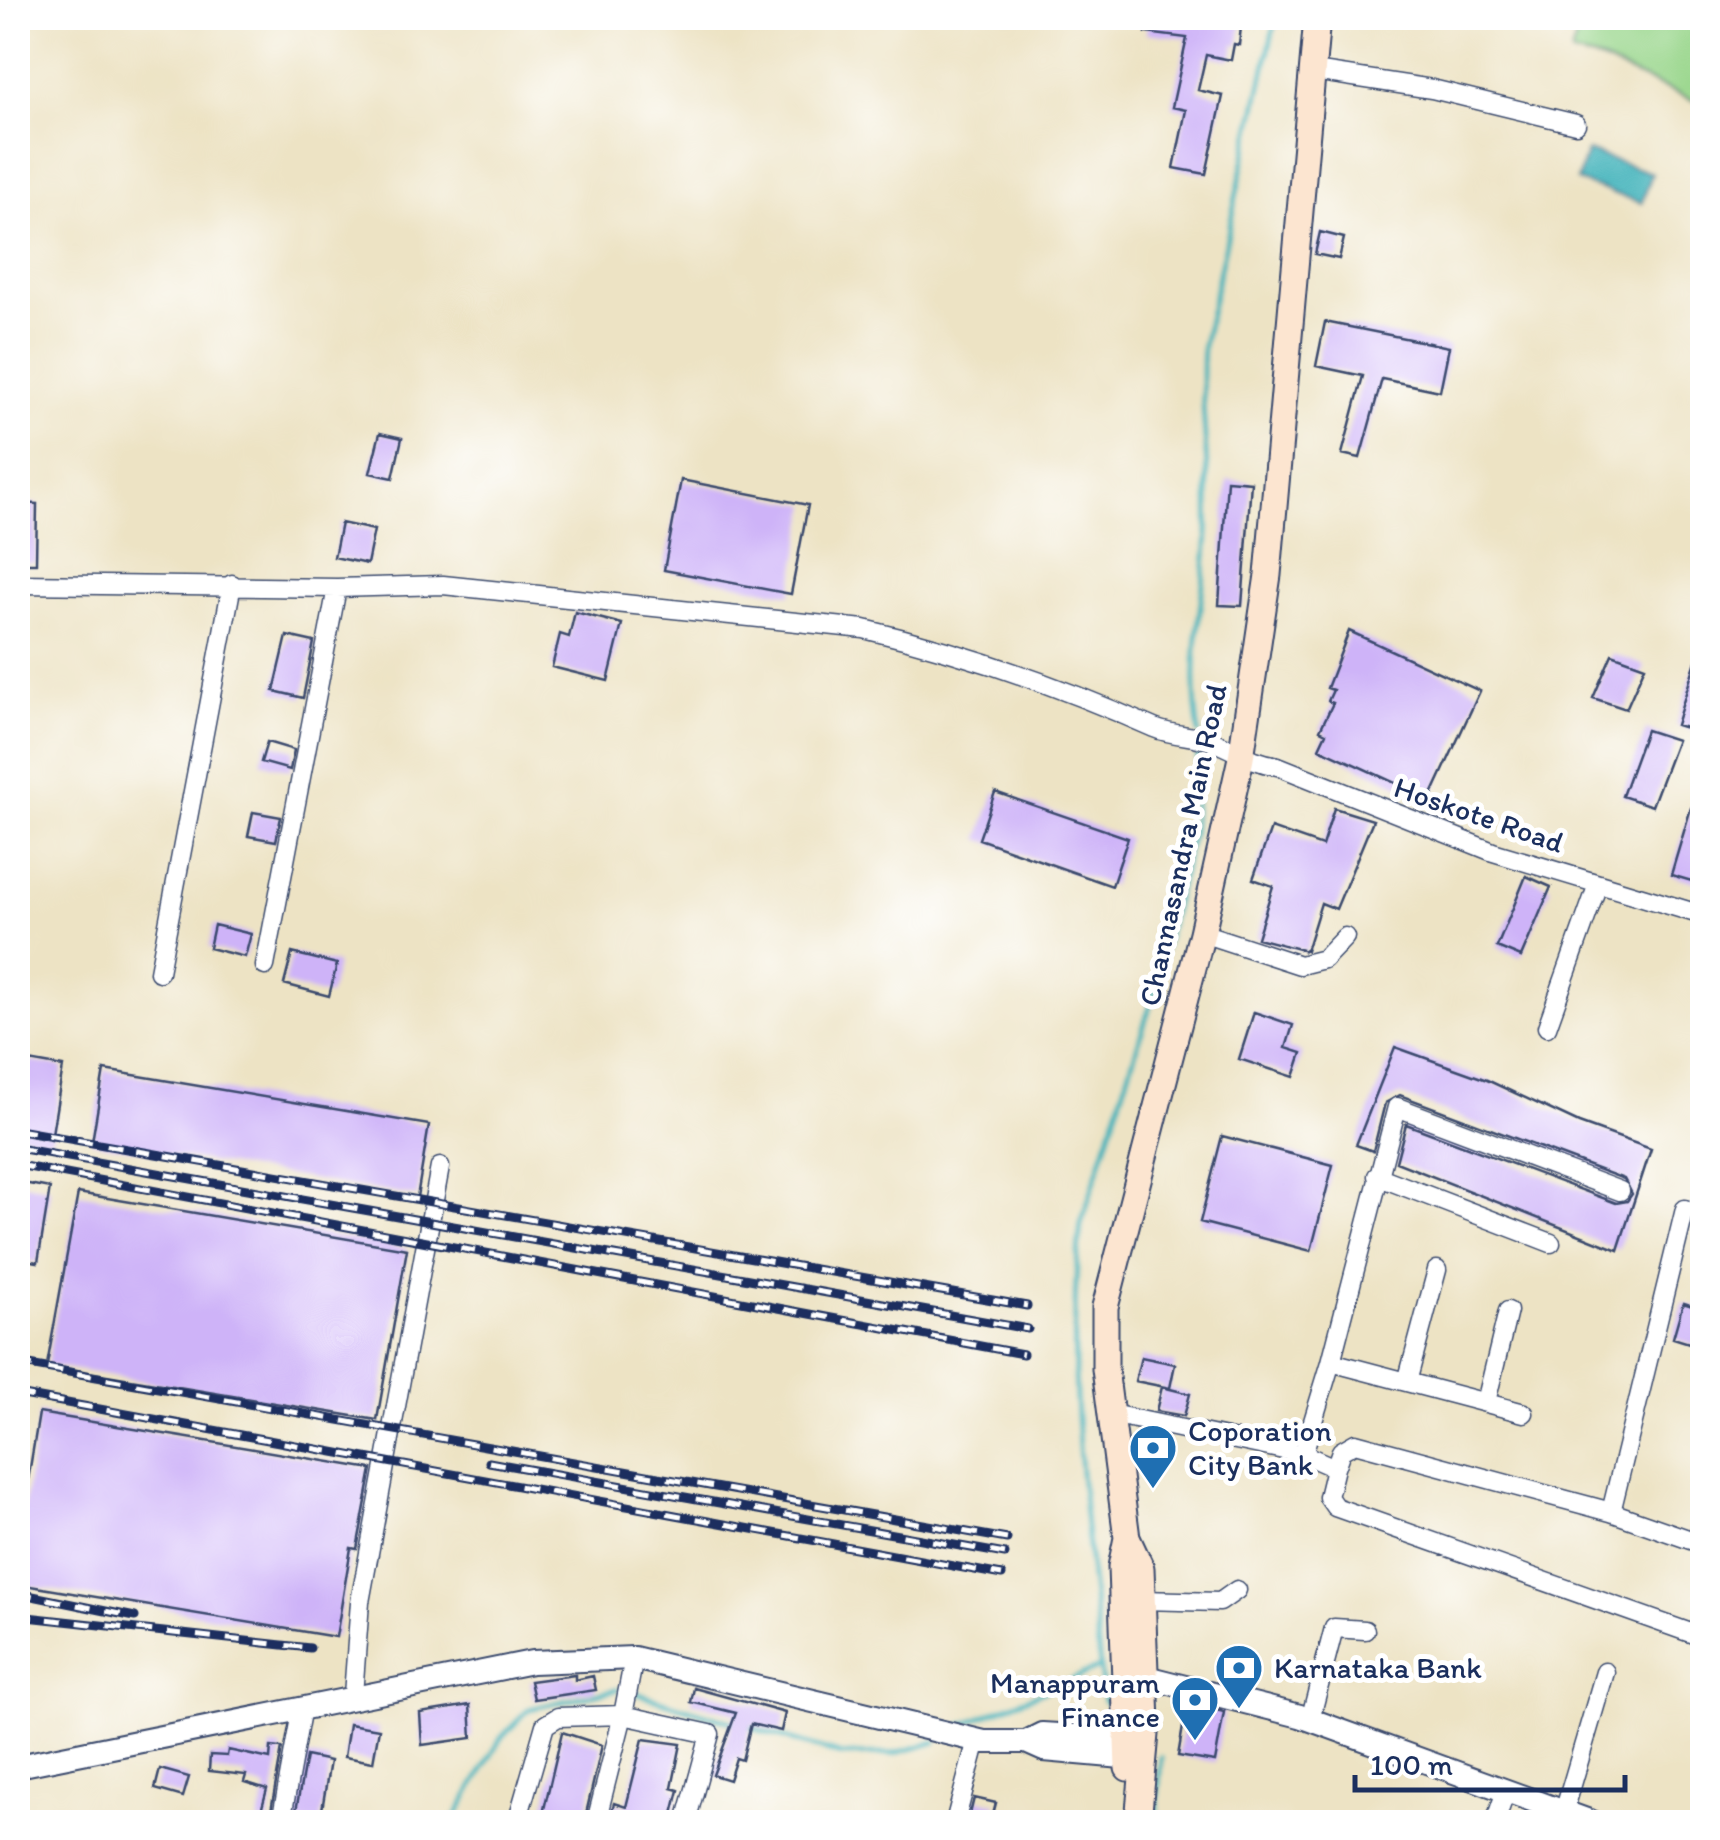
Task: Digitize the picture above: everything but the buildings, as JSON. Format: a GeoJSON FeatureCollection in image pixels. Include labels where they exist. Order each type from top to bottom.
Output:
{"type":"FeatureCollection","features":[{"type":"Feature","properties":{"kind":"main road","name":"Channasandra Main Road"},"geometry":{"type":"LineString","coordinates":[[1138,1822],[1136,1675],[1141,1568],[1127,1538],[1105,1369],[1106,1307],[1202,933],[1241,758],[1268,576],[1317,18]]}},
{"type":"Feature","properties":{"kind":"main road"},"geometry":{"type":"LineString","coordinates":[[1127,1538],[1121,1567],[1136,1675]]}},
{"type":"Feature","properties":{"kind":"main road","name":"Channasandra Main Road"},"geometry":{"type":"LineString","coordinates":[[1121,1822],[1137,1749]]}},
{"type":"Feature","properties":{"kind":"street"},"geometry":{"type":"LineString","coordinates":[[1314,71],[1432,89],[1576,124]]}},
{"type":"Feature","properties":{"kind":"street","name":"Hoskote Road"},"geometry":{"type":"LineString","coordinates":[[18,584],[337,588],[443,585],[864,629],[908,640],[1176,734],[1214,742],[1241,758],[1278,766],[1492,852],[1702,915]]}},
{"type":"Feature","properties":{"kind":"street"},"geometry":{"type":"LineString","coordinates":[[159,972],[232,584]]}},
{"type":"Feature","properties":{"kind":"street"},"geometry":{"type":"LineString","coordinates":[[265,966],[337,588]]}},
{"type":"Feature","properties":{"kind":"street"},"geometry":{"type":"LineString","coordinates":[[1547,1028],[1598,884]]}},
{"type":"Feature","properties":{"kind":"street"},"geometry":{"type":"LineString","coordinates":[[1202,933],[1300,965],[1324,959],[1345,937]]}},
{"type":"Feature","properties":{"kind":"street"},"geometry":{"type":"LineString","coordinates":[[1304,1454],[1397,1107],[1620,1190]]}},
{"type":"Feature","properties":{"kind":"street"},"geometry":{"type":"LineString","coordinates":[[353,1696],[360,1602],[440,1167]]}},
{"type":"Feature","properties":{"kind":"street"},"geometry":{"type":"LineString","coordinates":[[1377,1176],[1551,1243]]}},
{"type":"Feature","properties":{"kind":"street"},"geometry":{"type":"LineString","coordinates":[[1611,1512],[1685,1209]]}},
{"type":"Feature","properties":{"kind":"street"},"geometry":{"type":"LineString","coordinates":[[1408,1382],[1437,1270]]}},
{"type":"Feature","properties":{"kind":"street"},"geometry":{"type":"LineString","coordinates":[[1486,1402],[1508,1311]]}},
{"type":"Feature","properties":{"kind":"street"},"geometry":{"type":"LineString","coordinates":[[1331,1362],[1524,1412]]}},
{"type":"Feature","properties":{"kind":"street"},"geometry":{"type":"LineString","coordinates":[[1111,1414],[1304,1454],[1335,1468]]}},
{"type":"Feature","properties":{"kind":"street"},"geometry":{"type":"LineString","coordinates":[[1702,1544],[1611,1512],[1355,1443],[1342,1451],[1328,1497],[1335,1507],[1702,1636]]}},
{"type":"Feature","properties":{"kind":"street"},"geometry":{"type":"LineString","coordinates":[[1141,1600],[1220,1602],[1237,1590]]}},
{"type":"Feature","properties":{"kind":"street"},"geometry":{"type":"LineString","coordinates":[[1310,1720],[1334,1628],[1365,1630]]}},
{"type":"Feature","properties":{"kind":"street"},"geometry":{"type":"LineString","coordinates":[[596,1822],[634,1658]]}},
{"type":"Feature","properties":{"kind":"street"},"geometry":{"type":"LineString","coordinates":[[18,1766],[301,1712],[353,1696],[532,1662],[634,1658],[668,1663],[977,1740],[1026,1742],[1044,1750],[1137,1749]]}},
{"type":"Feature","properties":{"kind":"street"},"geometry":{"type":"LineString","coordinates":[[1564,1812],[1604,1672]]}},
{"type":"Feature","properties":{"kind":"street"},"geometry":{"type":"LineString","coordinates":[[1136,1675],[1310,1720],[1592,1822]]}},
{"type":"Feature","properties":{"kind":"street"},"geometry":{"type":"LineString","coordinates":[[280,1822],[301,1712]]}},
{"type":"Feature","properties":{"kind":"street"},"geometry":{"type":"LineString","coordinates":[[517,1822],[545,1725],[558,1717],[623,1715],[710,1734],[686,1822]]}},
{"type":"Feature","properties":{"kind":"street"},"geometry":{"type":"LineString","coordinates":[[954,1822],[977,1740]]}},
{"type":"Feature","properties":{"kind":"street"},"geometry":{"type":"LineString","coordinates":[[1495,1822],[1506,1791]]}},
{"type":"Feature","properties":{"kind":"green space"},"geometry":{"type":"Polygon","coordinates":[[[1582,18],[1702,18],[1702,104],[1600,60],[1571,54],[1582,18]]]}},
{"type":"Feature","properties":{"kind":"water"},"geometry":{"type":"Polygon","coordinates":[[[1587,151],[1652,173],[1642,203],[1577,181],[1587,151]]]}},
{"type":"Feature","properties":{"kind":"waterway"},"geometry":{"type":"LineString","coordinates":[[1199,733],[1195,680],[1208,508],[1203,345],[1276,18]]}},
{"type":"Feature","properties":{"kind":"waterway"},"geometry":{"type":"LineString","coordinates":[[1112,1710],[1104,1701],[1079,1446],[1076,1279],[1081,1224],[1151,1003],[1192,834],[1199,744]]}},
{"type":"Feature","properties":{"kind":"waterway"},"geometry":{"type":"LineString","coordinates":[[957,1727],[1099,1668]]}},
{"type":"Feature","properties":{"kind":"waterway"},"geometry":{"type":"LineString","coordinates":[[453,1822],[501,1738],[529,1709],[618,1689]]}},
{"type":"Feature","properties":{"kind":"waterway"},"geometry":{"type":"LineString","coordinates":[[632,1692],[842,1755],[892,1754],[936,1742]]}},
{"type":"Feature","properties":{"kind":"waterway"},"geometry":{"type":"LineString","coordinates":[[1156,1822],[1161,1757]]}},
{"type":"Feature","properties":{"kind":"railway"},"geometry":{"type":"LineString","coordinates":[[18,1130],[1027,1306]]}},
{"type":"Feature","properties":{"kind":"railway"},"geometry":{"type":"LineString","coordinates":[[18,1148],[1028,1329]]}},
{"type":"Feature","properties":{"kind":"railway"},"geometry":{"type":"LineString","coordinates":[[18,1165],[1023,1354]]}},
{"type":"Feature","properties":{"kind":"railway"},"geometry":{"type":"LineString","coordinates":[[18,1363],[1007,1539]]}},
{"type":"Feature","properties":{"kind":"railway"},"geometry":{"type":"LineString","coordinates":[[18,1394],[1002,1575]]}},
{"type":"Feature","properties":{"kind":"railway"},"geometry":{"type":"LineString","coordinates":[[489,1462],[1005,1554]]}},
{"type":"Feature","properties":{"kind":"railway"},"geometry":{"type":"LineString","coordinates":[[18,1593],[135,1617]]}},
{"type":"Feature","properties":{"kind":"railway"},"geometry":{"type":"LineString","coordinates":[[18,1616],[310,1648]]}},
{"type":"Feature","properties":{"kind":"place","name":"Coporation City Bank"},"geometry":{"type":"Point","coordinates":[1153,1490]}},
{"type":"Feature","properties":{"kind":"place","name":"Karnataka Bank"},"geometry":{"type":"Point","coordinates":[1239,1710]}},
{"type":"Feature","properties":{"kind":"place","name":"Manappuram Finance"},"geometry":{"type":"Point","coordinates":[1195,1742]}}]}
